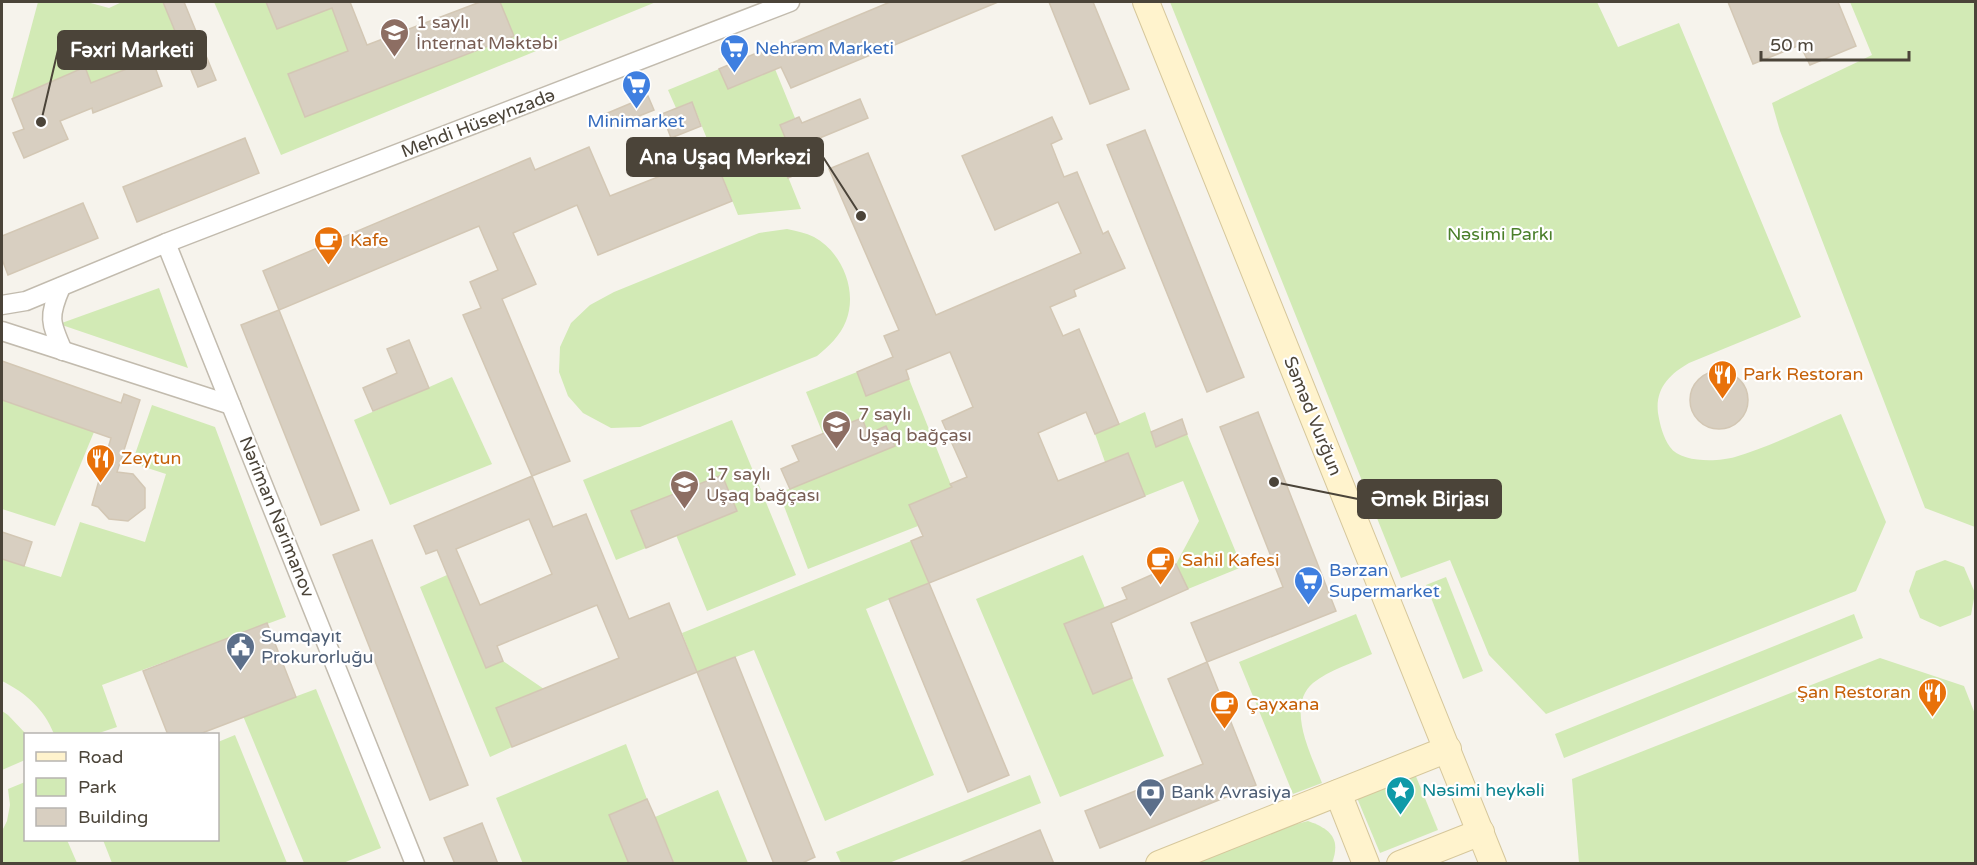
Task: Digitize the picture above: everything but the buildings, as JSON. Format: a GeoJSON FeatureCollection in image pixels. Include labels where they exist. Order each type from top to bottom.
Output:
{"type":"FeatureCollection","features":[{"type":"Feature","properties":{"kind":"main road","name":"Səməd Vurğun"},"geometry":{"type":"LineString","coordinates":[[1146,2],[1494,864]]}},
{"type":"Feature","properties":{"kind":"main road"},"geometry":{"type":"LineString","coordinates":[[1159,864],[1448,750]]}},
{"type":"Feature","properties":{"kind":"main road"},"geometry":{"type":"LineString","coordinates":[[1338,793],[1365,864]]}},
{"type":"Feature","properties":{"kind":"main road"},"geometry":{"type":"LineString","coordinates":[[1400,864],[1481,832]]}},
{"type":"Feature","properties":{"kind":"street","name":"Mehdi Hüseynzadə"},"geometry":{"type":"LineString","coordinates":[[2,305],[26,301],[166,243],[790,2]]}},
{"type":"Feature","properties":{"kind":"street","name":"Nəriman Nərimanov"},"geometry":{"type":"LineString","coordinates":[[166,243],[415,864]]}},
{"type":"Feature","properties":{"kind":"street"},"geometry":{"type":"LineString","coordinates":[[60,287],[52,309],[51,325],[63,351]]}},
{"type":"Feature","properties":{"kind":"street"},"geometry":{"type":"LineString","coordinates":[[2,331],[231,405]]}},
{"type":"Feature","properties":{"kind":"green space"},"geometry":{"type":"Polygon","coordinates":[[[38,2],[87,2],[109,8],[122,2],[163,2],[181,47],[91,83],[85,67],[12,99],[38,2]]]}},
{"type":"Feature","properties":{"kind":"green space"},"geometry":{"type":"Polygon","coordinates":[[[214,2],[266,2],[277,29],[332,8],[348,51],[288,74],[305,117],[513,36],[500,2],[656,2],[281,155],[214,2]]]}},
{"type":"Feature","properties":{"kind":"green space","name":"Nəsimi Parkı"},"geometry":{"type":"Polygon","coordinates":[[[1170,2],[1597,2],[1618,47],[1679,23],[1801,317],[1689,363],[1676,372],[1665,383],[1659,396],[1658,413],[1662,431],[1670,447],[1682,456],[1700,460],[1719,460],[1761,448],[1841,414],[1886,522],[1856,591],[1546,714],[1489,655],[1450,560],[1401,578],[1170,2]]]}},
{"type":"Feature","properties":{"kind":"green space"},"geometry":{"type":"Polygon","coordinates":[[[1850,2],[1975,2],[1975,527],[1925,508],[1780,131],[1772,103],[1872,55],[1850,2]]]}},
{"type":"Feature","properties":{"kind":"green space"},"geometry":{"type":"Polygon","coordinates":[[[719,69],[728,89],[775,69],[795,118],[780,125],[789,147],[778,152],[801,209],[738,215],[692,102],[676,108],[668,90],[719,69]]]}},
{"type":"Feature","properties":{"kind":"green space"},"geometry":{"type":"Polygon","coordinates":[[[787,229],[811,236],[824,244],[840,262],[849,285],[849,309],[844,326],[817,356],[640,427],[611,428],[583,413],[568,396],[559,372],[560,347],[571,323],[590,305],[614,292],[759,233],[787,229]]]}},
{"type":"Feature","properties":{"kind":"green space"},"geometry":{"type":"Polygon","coordinates":[[[159,288],[188,368],[59,324],[159,288]]]}},
{"type":"Feature","properties":{"kind":"green space"},"geometry":{"type":"Polygon","coordinates":[[[857,372],[866,396],[909,379],[961,510],[909,505],[918,526],[808,569],[779,493],[894,446],[886,426],[868,434],[862,418],[823,434],[806,392],[857,372]]]}},
{"type":"Feature","properties":{"kind":"green space"},"geometry":{"type":"Polygon","coordinates":[[[452,377],[492,464],[390,505],[354,420],[452,377]]]}},
{"type":"Feature","properties":{"kind":"green space"},"geometry":{"type":"Polygon","coordinates":[[[2,400],[94,432],[55,526],[2,509],[2,400]]]}},
{"type":"Feature","properties":{"kind":"green space"},"geometry":{"type":"Polygon","coordinates":[[[152,405],[215,427],[286,617],[102,685],[117,727],[99,733],[54,733],[39,709],[19,691],[2,681],[2,559],[61,577],[80,522],[145,542],[166,474],[132,463],[152,405]]]}},
{"type":"Feature","properties":{"kind":"green space"},"geometry":{"type":"Polygon","coordinates":[[[1145,412],[1156,446],[1187,434],[1242,567],[1188,589],[1176,564],[1199,521],[1183,481],[1145,496],[1105,462],[1095,434],[1145,412]]]}},
{"type":"Feature","properties":{"kind":"green space"},"geometry":{"type":"Polygon","coordinates":[[[732,420],[796,575],[707,611],[676,535],[737,511],[722,475],[632,511],[646,548],[616,560],[583,480],[732,420]]]}},
{"type":"Feature","properties":{"kind":"green space"},"geometry":{"type":"Polygon","coordinates":[[[911,541],[929,583],[866,609],[934,775],[825,821],[754,650],[697,672],[682,633],[911,541]]]}},
{"type":"Feature","properties":{"kind":"green space"},"geometry":{"type":"Polygon","coordinates":[[[1083,555],[1105,608],[1065,625],[1093,693],[1132,678],[1164,756],[1060,797],[976,599],[1083,555]]]}},
{"type":"Feature","properties":{"kind":"green space"},"geometry":{"type":"Polygon","coordinates":[[[1945,560],[1964,567],[1975,593],[1971,615],[1940,627],[1920,618],[1909,591],[1916,571],[1945,560]]]}},
{"type":"Feature","properties":{"kind":"green space"},"geometry":{"type":"Polygon","coordinates":[[[447,575],[486,668],[503,661],[544,689],[496,708],[512,747],[490,757],[420,587],[447,575]]]}},
{"type":"Feature","properties":{"kind":"green space"},"geometry":{"type":"Polygon","coordinates":[[[1446,577],[1483,671],[1463,679],[1426,585],[1446,577]]]}},
{"type":"Feature","properties":{"kind":"green space"},"geometry":{"type":"Polygon","coordinates":[[[1356,614],[1372,654],[1326,674],[1313,683],[1305,693],[1301,705],[1303,732],[1322,783],[1293,794],[1239,662],[1356,614]]]}},
{"type":"Feature","properties":{"kind":"green space"},"geometry":{"type":"Polygon","coordinates":[[[1854,614],[1863,638],[1564,758],[1555,734],[1854,614]]]}},
{"type":"Feature","properties":{"kind":"green space"},"geometry":{"type":"Polygon","coordinates":[[[1880,658],[1964,686],[1975,714],[1975,863],[1579,863],[1572,779],[1880,658]]]}},
{"type":"Feature","properties":{"kind":"green space"},"geometry":{"type":"Polygon","coordinates":[[[316,689],[381,848],[343,863],[304,863],[243,716],[316,689]]]}},
{"type":"Feature","properties":{"kind":"green space"},"geometry":{"type":"Polygon","coordinates":[[[2,711],[25,733],[24,760],[2,770],[2,711]]]}},
{"type":"Feature","properties":{"kind":"green space"},"geometry":{"type":"Polygon","coordinates":[[[235,735],[287,863],[112,863],[103,841],[219,841],[219,742],[235,735]]]}},
{"type":"Feature","properties":{"kind":"green space"},"geometry":{"type":"Polygon","coordinates":[[[626,744],[647,799],[609,815],[629,863],[523,864],[496,798],[626,744]]]}},
{"type":"Feature","properties":{"kind":"green space"},"geometry":{"type":"Polygon","coordinates":[[[1415,774],[1438,830],[1380,853],[1357,798],[1415,774]]]}},
{"type":"Feature","properties":{"kind":"green space"},"geometry":{"type":"Polygon","coordinates":[[[1030,775],[1041,803],[889,863],[841,863],[836,852],[1030,775]]]}},
{"type":"Feature","properties":{"kind":"green space"},"geometry":{"type":"Polygon","coordinates":[[[24,782],[24,841],[67,841],[77,863],[2,863],[2,831],[7,821],[10,805],[8,789],[24,782]]]}},
{"type":"Feature","properties":{"kind":"green space"},"geometry":{"type":"Polygon","coordinates":[[[718,790],[748,863],[674,863],[655,817],[718,790]]]}},
{"type":"Feature","properties":{"kind":"green space"},"geometry":{"type":"Polygon","coordinates":[[[1308,821],[1328,831],[1332,836],[1335,847],[1332,863],[1194,864],[1289,826],[1308,821]]]}},
{"type":"Feature","properties":{"kind":"place","name":"1 saylı İnternat Məktəbi"},"geometry":{"type":"Point","coordinates":[395,58]}},
{"type":"Feature","properties":{"kind":"place","name":"Nehrəm Marketi"},"geometry":{"type":"Point","coordinates":[734,74]}},
{"type":"Feature","properties":{"kind":"place","name":"Minimarket"},"geometry":{"type":"Point","coordinates":[636,110]}},
{"type":"Feature","properties":{"kind":"place","name":"Fəxri Marketi"},"geometry":{"type":"Point","coordinates":[41,122]}},
{"type":"Feature","properties":{"kind":"place","name":"Ana Uşaq Mərkəzi"},"geometry":{"type":"Point","coordinates":[861,216]}},
{"type":"Feature","properties":{"kind":"place","name":"Kafe"},"geometry":{"type":"Point","coordinates":[329,266]}},
{"type":"Feature","properties":{"kind":"place","name":"Park Restoran"},"geometry":{"type":"Point","coordinates":[1722,400]}},
{"type":"Feature","properties":{"kind":"place","name":"7 saylı Uşaq bağçası"},"geometry":{"type":"Point","coordinates":[837,450]}},
{"type":"Feature","properties":{"kind":"place","name":"Əmək Birjası"},"geometry":{"type":"Point","coordinates":[1274,482]}},
{"type":"Feature","properties":{"kind":"place","name":"Zeytun"},"geometry":{"type":"Point","coordinates":[100,484]}},
{"type":"Feature","properties":{"kind":"place","name":"17 saylı Uşaq bağçası"},"geometry":{"type":"Point","coordinates":[685,510]}},
{"type":"Feature","properties":{"kind":"place","name":"Sahil Kafesi"},"geometry":{"type":"Point","coordinates":[1161,586]}},
{"type":"Feature","properties":{"kind":"place","name":"Bərzan Supermarket"},"geometry":{"type":"Point","coordinates":[1308,606]}},
{"type":"Feature","properties":{"kind":"place","name":"Sumqayıt Prokurorluğu"},"geometry":{"type":"Point","coordinates":[240,672]}},
{"type":"Feature","properties":{"kind":"place","name":"Şan Restoran"},"geometry":{"type":"Point","coordinates":[1932,718]}},
{"type":"Feature","properties":{"kind":"place","name":"Çayxana"},"geometry":{"type":"Point","coordinates":[1225,730]}},
{"type":"Feature","properties":{"kind":"place","name":"Nəsimi heykəli"},"geometry":{"type":"Point","coordinates":[1401,816]}},
{"type":"Feature","properties":{"kind":"place","name":"Bank Avrasiya"},"geometry":{"type":"Point","coordinates":[1150,818]}}]}
